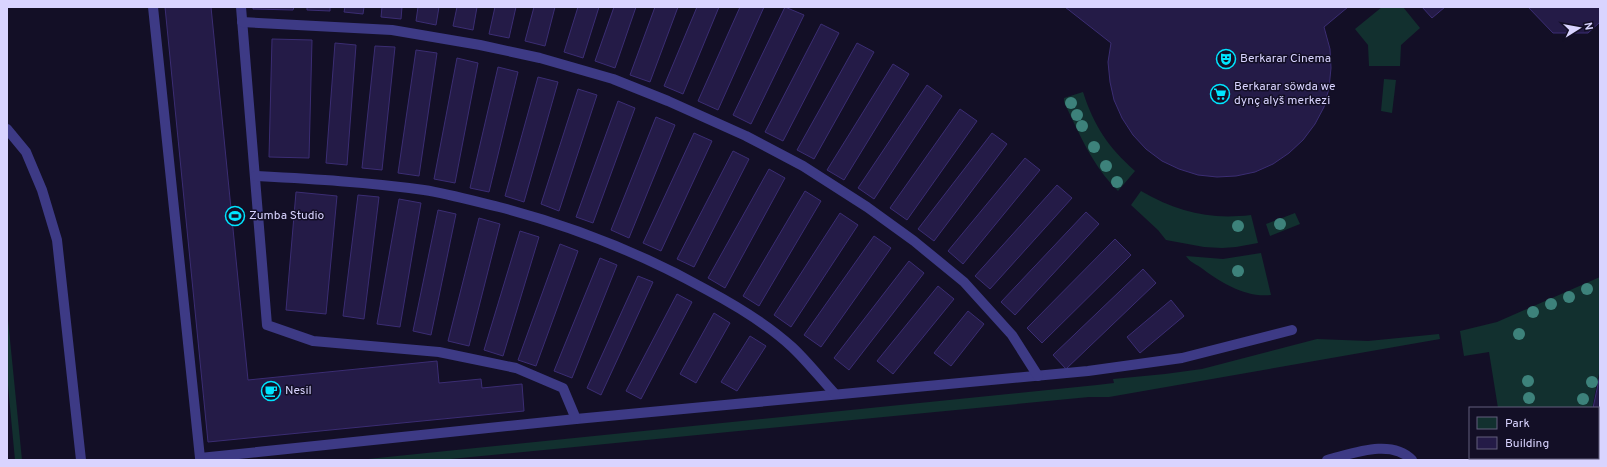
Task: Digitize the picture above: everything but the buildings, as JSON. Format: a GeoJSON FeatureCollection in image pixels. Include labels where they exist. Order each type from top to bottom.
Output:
{"type":"FeatureCollection","features":[{"type":"Feature","properties":{"kind":"lane"},"geometry":{"type":"LineString","coordinates":[[153,7],[200,458],[576,419],[1088,371],[1182,358],[1292,330]]}},
{"type":"Feature","properties":{"kind":"lane"},"geometry":{"type":"LineString","coordinates":[[241,7],[267,325],[313,341],[439,352],[516,368],[563,388],[576,419]]}},
{"type":"Feature","properties":{"kind":"lane"},"geometry":{"type":"LineString","coordinates":[[242,22],[392,30],[480,45],[540,58],[613,79],[668,101],[746,136],[803,166],[867,207],[914,241],[964,282],[1012,334],[1038,376]]}},
{"type":"Feature","properties":{"kind":"lane"},"geometry":{"type":"LineString","coordinates":[[7,129],[26,152],[42,190],[57,240],[80,460]]}},
{"type":"Feature","properties":{"kind":"lane"},"geometry":{"type":"LineString","coordinates":[[255,176],[350,182],[425,190],[476,201],[525,214],[580,232],[632,252],[684,277],[754,318],[792,347],[836,394]]}},
{"type":"Feature","properties":{"kind":"lane"},"geometry":{"type":"LineString","coordinates":[[1327,460],[1385,448],[1399,450],[1412,460]]}},
{"type":"Feature","properties":{"kind":"green space"},"geometry":{"type":"Polygon","coordinates":[[[1382,7],[1403,7],[1420,28],[1401,45],[1400,66],[1369,66],[1368,45],[1355,29],[1382,7]]]}},
{"type":"Feature","properties":{"kind":"green space"},"geometry":{"type":"Polygon","coordinates":[[[1384,79],[1396,80],[1392,113],[1381,111],[1384,79]]]}},
{"type":"Feature","properties":{"kind":"green space"},"geometry":{"type":"Polygon","coordinates":[[[1083,92],[1097,126],[1117,153],[1135,171],[1118,191],[1094,160],[1081,138],[1064,102],[1064,98],[1083,92]]]}},
{"type":"Feature","properties":{"kind":"green space"},"geometry":{"type":"Polygon","coordinates":[[[1141,191],[1168,204],[1194,213],[1221,216],[1251,215],[1258,243],[1222,248],[1204,247],[1166,240],[1158,230],[1131,205],[1141,191]]]}},
{"type":"Feature","properties":{"kind":"green space"},"geometry":{"type":"Polygon","coordinates":[[[1295,213],[1300,224],[1270,236],[1266,224],[1295,213]]]}},
{"type":"Feature","properties":{"kind":"green space"},"geometry":{"type":"Polygon","coordinates":[[[1261,253],[1271,295],[1252,294],[1233,288],[1192,262],[1186,256],[1223,259],[1261,253]]]}},
{"type":"Feature","properties":{"kind":"green space"},"geometry":{"type":"Polygon","coordinates":[[[1600,277],[1600,369],[1592,407],[1498,407],[1489,352],[1464,356],[1460,331],[1497,322],[1600,277]]]}},
{"type":"Feature","properties":{"kind":"green space"},"geometry":{"type":"Polygon","coordinates":[[[7,310],[22,460],[15,460],[7,375],[7,310]]]}},
{"type":"Feature","properties":{"kind":"green space"},"geometry":{"type":"Polygon","coordinates":[[[1439,334],[1440,339],[1109,397],[1089,397],[440,460],[358,460],[1097,385],[1114,383],[1113,379],[1202,369],[1317,339],[1368,341],[1439,334]]]}},
{"type":"Feature","properties":{"kind":"green space"},"geometry":{"type":"Polygon","coordinates":[[[1600,430],[1600,460],[1506,460],[1599,459],[1600,430]]]}},
{"type":"Feature","properties":{"kind":"place","name":"Berkarar Cinema"},"geometry":{"type":"Point","coordinates":[1226,59]}},
{"type":"Feature","properties":{"kind":"place","name":"Berkarar söwda we dynç alyš merkezi"},"geometry":{"type":"Point","coordinates":[1220,94]}},
{"type":"Feature","properties":{"kind":"place","name":"Zumba Studio"},"geometry":{"type":"Point","coordinates":[235,216]}},
{"type":"Feature","properties":{"kind":"place","name":"Nesil"},"geometry":{"type":"Point","coordinates":[271,391]}}]}
